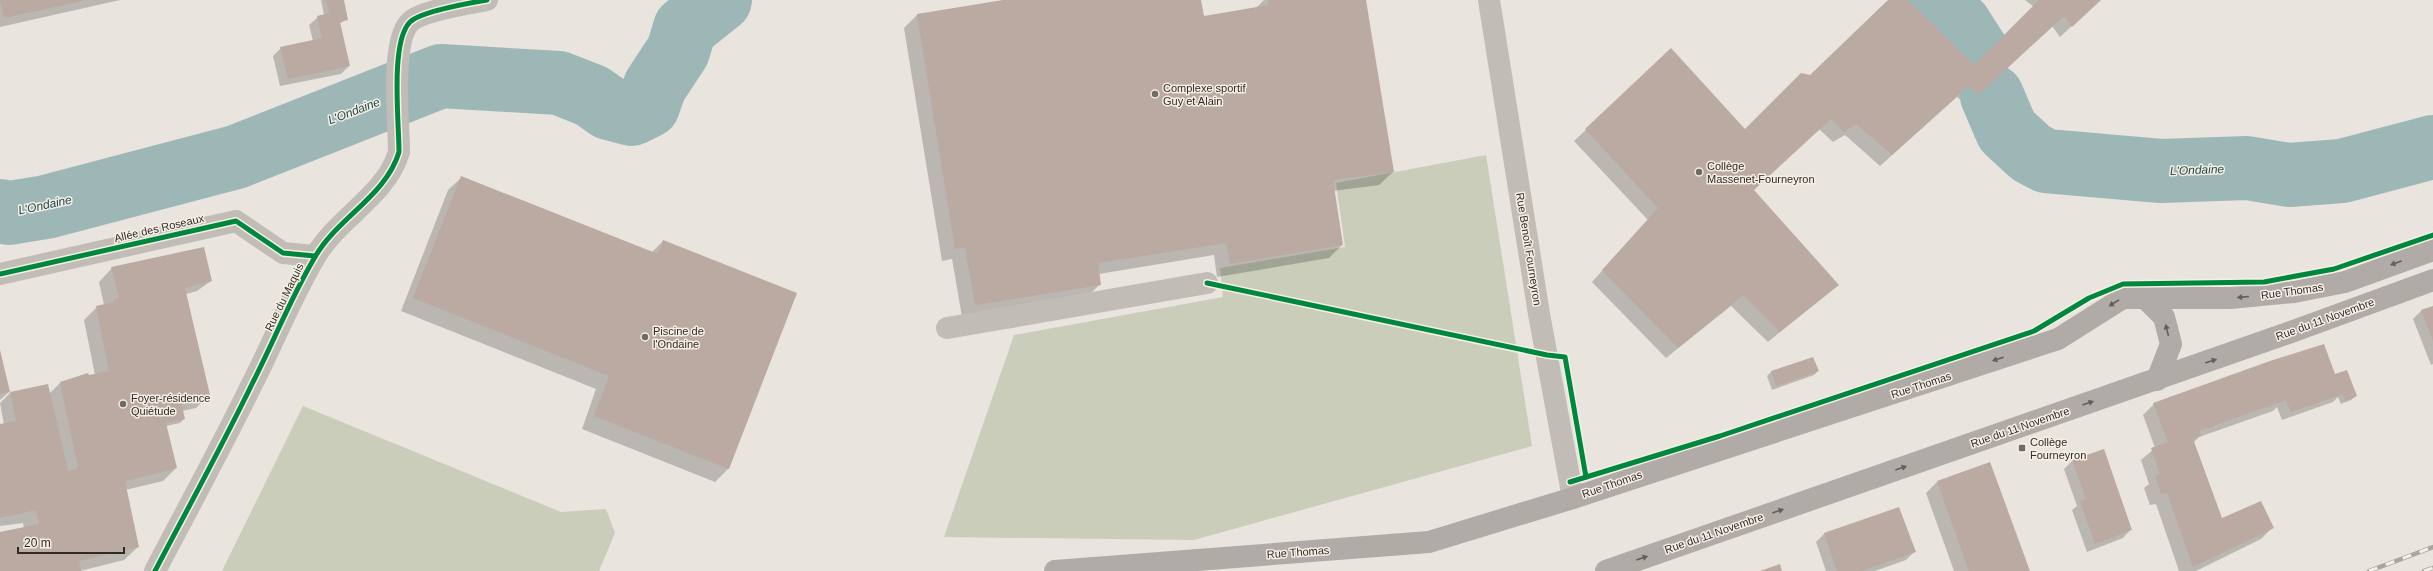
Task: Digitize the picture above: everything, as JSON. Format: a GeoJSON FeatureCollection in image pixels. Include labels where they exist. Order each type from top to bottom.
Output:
{"type":"FeatureCollection","features":[{"type":"Feature","properties":{"kind":"main road","name":"Rue Thomas"},"geometry":{"type":"LineString","coordinates":[[1055,571],[1429,542],[1573,498],[2058,339],[2123,298],[2230,298],[2294,292],[2346,282],[2433,250]]}},
{"type":"Feature","properties":{"kind":"main road","name":"Rue du 11 Novembre"},"geometry":{"type":"LineString","coordinates":[[1606,571],[2157,380],[2433,280]]}},
{"type":"Feature","properties":{"kind":"main road"},"geometry":{"type":"LineString","coordinates":[[2145,298],[2164,317],[2171,344],[2157,380]]}},
{"type":"Feature","properties":{"kind":"street","name":"Rue du Maquis"},"geometry":{"type":"LineString","coordinates":[[155,571],[248,393],[315,256],[338,227],[384,181],[395,165],[399,152],[397,60],[401,36],[411,21],[444,9],[486,0]]}},
{"type":"Feature","properties":{"kind":"street","name":"Rue Benoît Fourneyron"},"geometry":{"type":"LineString","coordinates":[[1489,0],[1539,314],[1573,498]]}},
{"type":"Feature","properties":{"kind":"street","name":"Allée des Roseaux"},"geometry":{"type":"LineString","coordinates":[[0,274],[236,221],[283,253],[315,256]]}},
{"type":"Feature","properties":{"kind":"street"},"geometry":{"type":"LineString","coordinates":[[948,328],[1207,283]]}},
{"type":"Feature","properties":{"kind":"green space"},"geometry":{"type":"Polygon","coordinates":[[[1486,155],[1532,446],[1194,540],[944,537],[1014,335],[1223,297],[1220,268],[1345,247],[1336,183],[1486,155]]]}},
{"type":"Feature","properties":{"kind":"green space"},"geometry":{"type":"Polygon","coordinates":[[[303,406],[561,512],[606,509],[615,533],[599,571],[222,571],[303,406]]]}},
{"type":"Feature","properties":{"kind":"building"},"geometry":{"type":"Polygon","coordinates":[[[0,0],[82,0],[82,1],[4,18],[0,0]]]}},
{"type":"Feature","properties":{"kind":"building"},"geometry":{"type":"Polygon","coordinates":[[[326,0],[344,0],[348,20],[340,22],[350,66],[288,79],[280,47],[322,38],[317,16],[329,13],[326,0]]]}},
{"type":"Feature","properties":{"kind":"building","name":"Complexe sportif Guy et Alain"},"geometry":{"type":"Polygon","coordinates":[[[1003,0],[1201,0],[1204,16],[1269,5],[1268,0],[1366,0],[1394,172],[1333,180],[1343,245],[1230,264],[1226,243],[1098,263],[1101,285],[975,305],[965,247],[955,249],[917,14],[1003,0]]]}},
{"type":"Feature","properties":{"kind":"building","name":"Collège Massenet-Fourneyron"},"geometry":{"type":"Polygon","coordinates":[[[1888,0],[1908,0],[1974,65],[2039,0],[2101,0],[2072,27],[2064,16],[1978,95],[1968,86],[1892,155],[1856,124],[1844,132],[1831,119],[1754,190],[1839,285],[1780,332],[1743,295],[1678,348],[1602,270],[1658,208],[1585,129],[1671,48],[1745,129],[1801,73],[1810,75],[1888,0]]]}},
{"type":"Feature","properties":{"kind":"building","name":"Piscine de l'Ondaine"},"geometry":{"type":"Polygon","coordinates":[[[461,176],[658,254],[663,240],[797,293],[729,469],[594,416],[609,376],[413,298],[461,176]]]}},
{"type":"Feature","properties":{"kind":"building","name":"Foyer-résidence Quiétude"},"geometry":{"type":"Polygon","coordinates":[[[204,247],[212,281],[185,288],[210,395],[181,401],[185,419],[166,423],[177,468],[125,481],[139,547],[79,561],[81,571],[0,571],[0,532],[39,524],[36,510],[0,518],[0,424],[16,421],[10,392],[48,384],[68,471],[78,468],[60,382],[88,373],[89,375],[109,371],[96,306],[114,302],[113,300],[119,298],[111,267],[204,247]]]}},
{"type":"Feature","properties":{"kind":"building"},"geometry":{"type":"Polygon","coordinates":[[[2433,306],[2433,341],[2421,310],[2433,306]]]}},
{"type":"Feature","properties":{"kind":"building"},"geometry":{"type":"Polygon","coordinates":[[[2324,344],[2335,374],[2347,370],[2357,396],[2345,401],[2343,394],[2291,412],[2286,400],[2199,431],[2201,436],[2193,439],[2222,518],[2261,501],[2274,528],[2193,567],[2167,493],[2161,494],[2155,476],[2160,474],[2151,448],[2168,442],[2153,403],[2270,361],[2324,344]]]}},
{"type":"Feature","properties":{"kind":"building"},"geometry":{"type":"Polygon","coordinates":[[[0,350],[10,392],[0,394],[0,350]]]}},
{"type":"Feature","properties":{"kind":"building"},"geometry":{"type":"Polygon","coordinates":[[[1813,357],[1819,371],[1776,386],[1771,371],[1813,357]]]}},
{"type":"Feature","properties":{"kind":"building"},"geometry":{"type":"Polygon","coordinates":[[[2104,449],[2132,530],[2095,544],[2080,501],[2086,499],[2072,460],[2104,449]]]}},
{"type":"Feature","properties":{"kind":"building"},"geometry":{"type":"Polygon","coordinates":[[[1990,462],[2030,571],[1969,571],[1937,481],[1990,462]]]}},
{"type":"Feature","properties":{"kind":"building"},"geometry":{"type":"Polygon","coordinates":[[[1899,507],[1916,552],[1861,571],[1837,571],[1824,533],[1899,507]]]}},
{"type":"Feature","properties":{"kind":"building"},"geometry":{"type":"Polygon","coordinates":[[[1780,564],[1782,571],[1760,571],[1780,564]]]}},
{"type":"Feature","properties":{"kind":"waterway","name":"L'Ondaine"},"geometry":{"type":"LineString","coordinates":[[0,211],[9,213],[46,207],[236,157],[441,76],[559,83],[592,96],[609,108],[632,114],[648,106],[655,86],[678,51],[685,28],[720,0]]}},
{"type":"Feature","properties":{"kind":"waterway","name":"L'Ondaine"},"geometry":{"type":"LineString","coordinates":[[1935,0],[1960,25],[1978,53]]}},
{"type":"Feature","properties":{"kind":"waterway","name":"L'Ondaine"},"geometry":{"type":"LineString","coordinates":[[1992,96],[2007,131],[2031,153],[2046,161],[2161,171],[2247,168],[2289,175],[2342,171],[2433,147]]}},
{"type":"Feature","properties":{"kind":"railway"},"geometry":{"type":"LineString","coordinates":[[2369,571],[2433,547]]}},
{"type":"Feature","properties":{"kind":"railway"},"geometry":{"type":"LineString","coordinates":[[2424,571],[2433,568]]}},
{"type":"Feature","properties":{"kind":"cycle path"},"geometry":{"type":"LineString","coordinates":[[155,571],[229,430],[306,272],[324,243],[373,194],[393,168],[399,152],[397,83],[400,47],[404,32],[410,22],[424,14],[487,0]]}},
{"type":"Feature","properties":{"kind":"cycle path"},"geometry":{"type":"LineString","coordinates":[[0,274],[236,221],[283,253],[315,256]]}},
{"type":"Feature","properties":{"kind":"cycle path"},"geometry":{"type":"LineString","coordinates":[[1570,482],[1720,436],[2034,331],[2089,298],[2123,284],[2264,282],[2334,269],[2433,235]]}},
{"type":"Feature","properties":{"kind":"cycle path"},"geometry":{"type":"LineString","coordinates":[[1207,283],[1547,355],[1565,357],[1586,477]]}},
{"type":"Feature","properties":{"kind":"place","name":"Complexe sportif Guy et Alain"},"geometry":{"type":"Point","coordinates":[1155,94]}},
{"type":"Feature","properties":{"kind":"place","name":"Collège Massenet-Fourneyron"},"geometry":{"type":"Point","coordinates":[1699,172]}},
{"type":"Feature","properties":{"kind":"place","name":"Piscine de l'Ondaine"},"geometry":{"type":"Point","coordinates":[645,337]}},
{"type":"Feature","properties":{"kind":"place","name":"Foyer-résidence Quiétude"},"geometry":{"type":"Point","coordinates":[123,404]}},
{"type":"Feature","properties":{"kind":"place","name":"Collège Fourneyron"},"geometry":{"type":"Point","coordinates":[2022,448]}}]}
